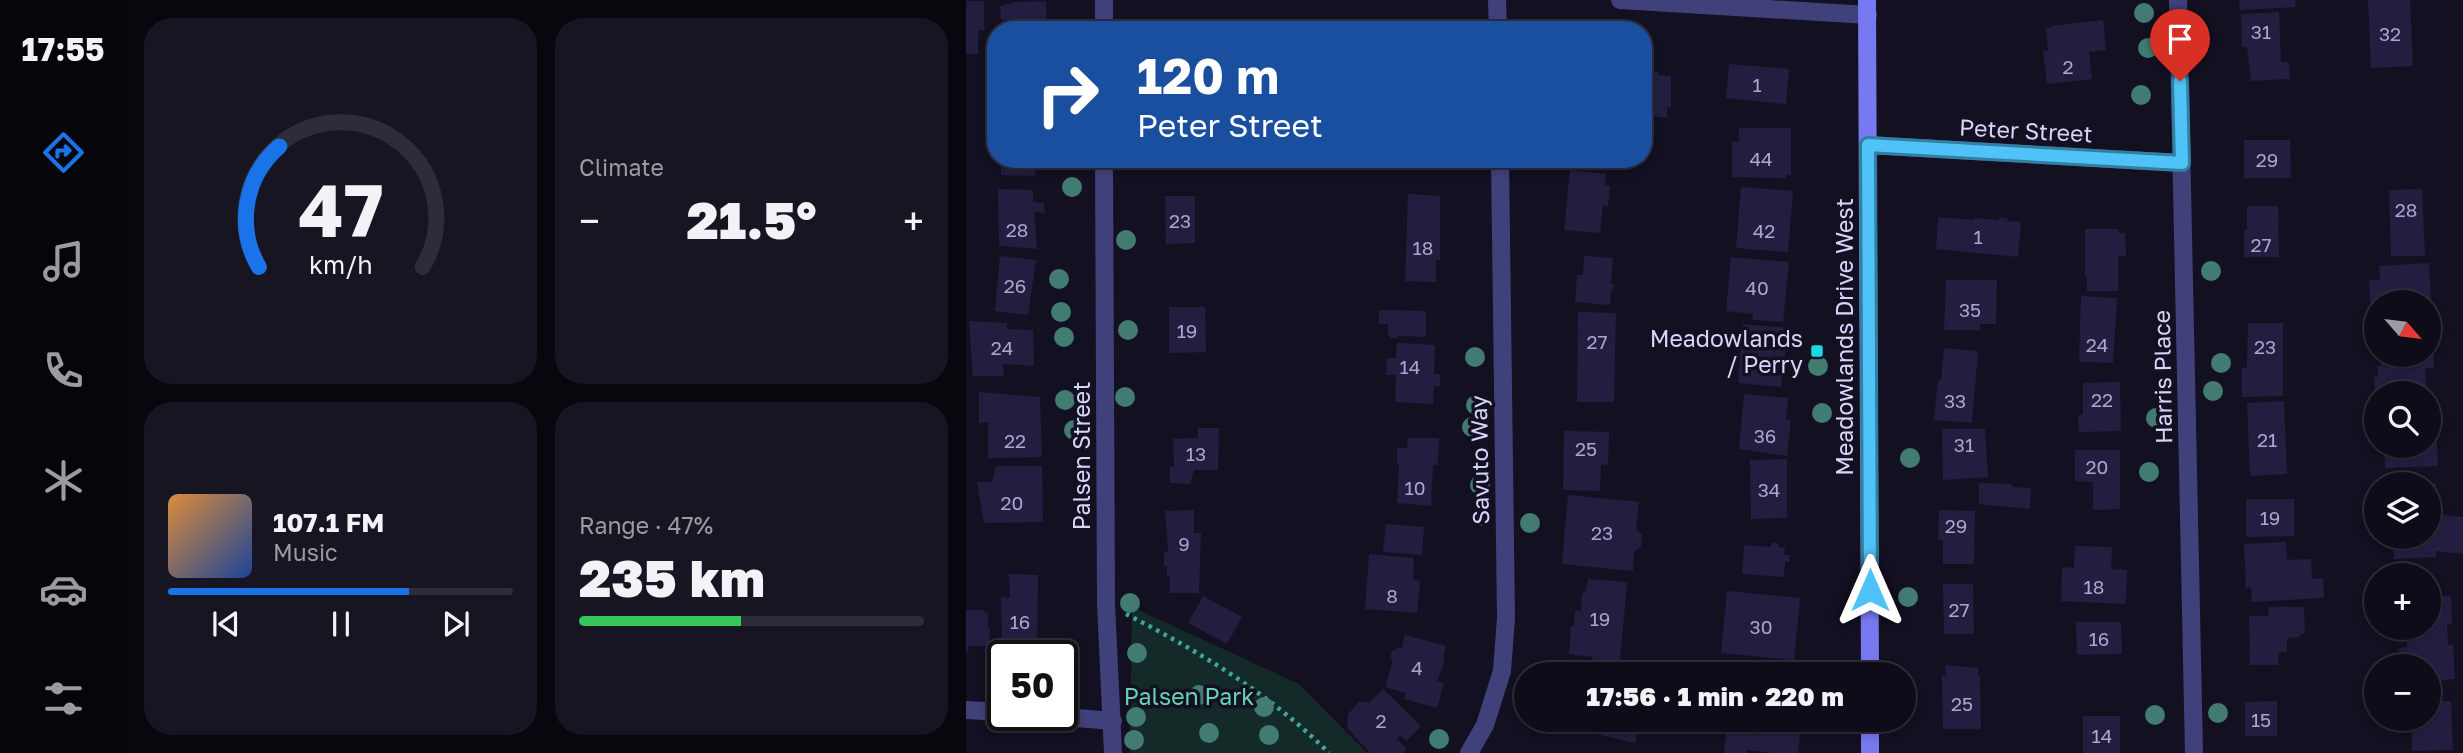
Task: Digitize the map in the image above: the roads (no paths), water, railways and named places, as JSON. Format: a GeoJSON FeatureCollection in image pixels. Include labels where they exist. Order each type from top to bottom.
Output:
{"type":"FeatureCollection","features":[{"type":"Feature","properties":{"kind":"main road","name":"Meadowlands Drive West"},"geometry":{"type":"LineString","coordinates":[[1868,7],[1870,662]]}},
{"type":"Feature","properties":{"kind":"main road"},"geometry":{"type":"LineString","coordinates":[[1870,732],[1870,753]]}},
{"type":"Feature","properties":{"kind":"street"},"geometry":{"type":"LineString","coordinates":[[1104,0],[1104,21]]}},
{"type":"Feature","properties":{"kind":"street"},"geometry":{"type":"LineString","coordinates":[[1497,0],[1498,21]]}},
{"type":"Feature","properties":{"kind":"street"},"geometry":{"type":"LineString","coordinates":[[1620,0],[1868,7]]}},
{"type":"Feature","properties":{"kind":"street","name":"Harris Place"},"geometry":{"type":"LineString","coordinates":[[2178,0],[2194,753]]}},
{"type":"Feature","properties":{"kind":"street","name":"Peter Street"},"geometry":{"type":"LineString","coordinates":[[1868,145],[2182,163]]}},
{"type":"Feature","properties":{"kind":"street","name":"Palsen Street"},"geometry":{"type":"LineString","coordinates":[[1104,168],[1107,604],[1114,753]]}},
{"type":"Feature","properties":{"kind":"street","name":"Savuto Way"},"geometry":{"type":"LineString","coordinates":[[1469,753],[1485,725],[1502,671],[1506,618],[1500,168]]}},
{"type":"Feature","properties":{"kind":"street"},"geometry":{"type":"LineString","coordinates":[[966,710],[987,711]]}},
{"type":"Feature","properties":{"kind":"street"},"geometry":{"type":"LineString","coordinates":[[1078,718],[1113,720]]}},
{"type":"Feature","properties":{"kind":"place","name":"Meadowlands / Perry"},"geometry":{"type":"Point","coordinates":[1817,351]}},
{"type":"Feature","properties":{"kind":"park label","name":"Palsen Park"},"geometry":{"type":"Point","coordinates":[1189,696]}}]}
